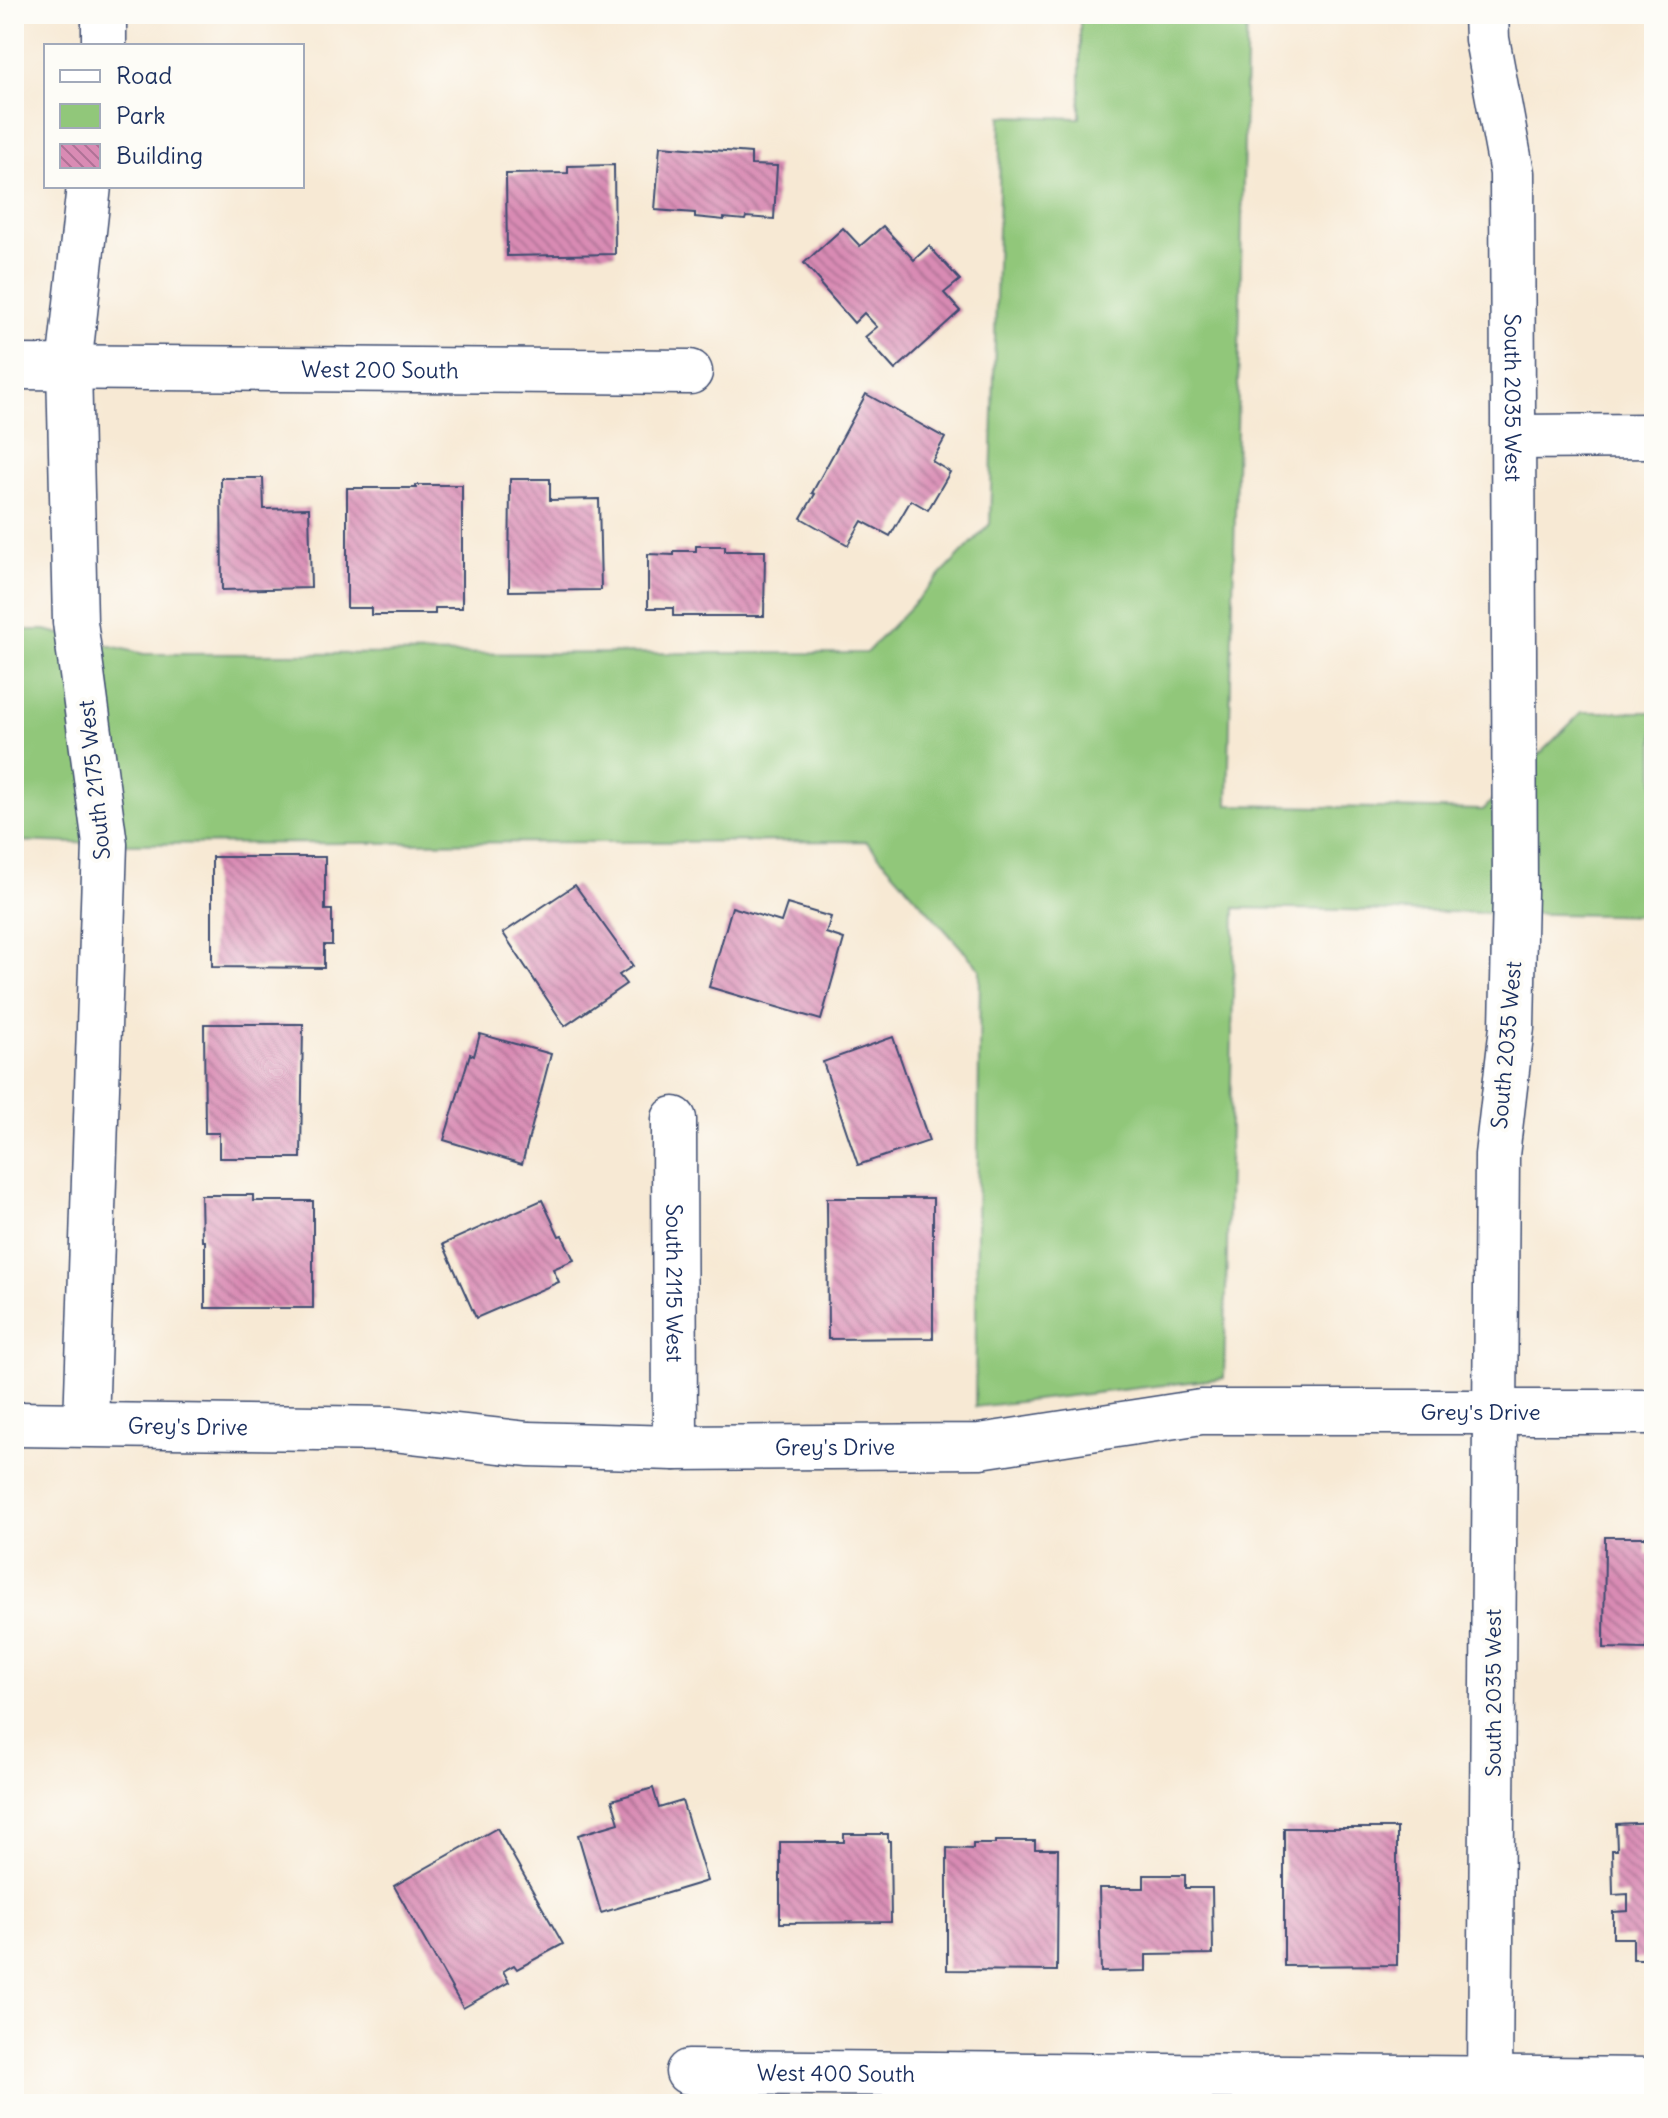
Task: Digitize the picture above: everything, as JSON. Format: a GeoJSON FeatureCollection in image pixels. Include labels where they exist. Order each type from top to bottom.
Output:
{"type":"FeatureCollection","features":[{"type":"Feature","properties":{"kind":"street"},"geometry":{"type":"LineString","coordinates":[[104,14],[104,44]]}},
{"type":"Feature","properties":{"kind":"street","name":"South 2035 West"},"geometry":{"type":"LineString","coordinates":[[1486,14],[1487,39],[1512,173],[1515,437],[1512,1027],[1497,1155],[1490,2079]]}},
{"type":"Feature","properties":{"kind":"street","name":"South 2175 West"},"geometry":{"type":"LineString","coordinates":[[86,1424],[105,844],[75,622],[69,367],[89,188]]}},
{"type":"Feature","properties":{"kind":"street","name":"West 200 South"},"geometry":{"type":"LineString","coordinates":[[14,367],[690,372]]}},
{"type":"Feature","properties":{"kind":"street"},"geometry":{"type":"LineString","coordinates":[[1515,437],[1654,436]]}},
{"type":"Feature","properties":{"kind":"street","name":"South 2115 West"},"geometry":{"type":"LineString","coordinates":[[674,1119],[675,1448]]}},
{"type":"Feature","properties":{"kind":"street","name":"Grey's Drive"},"geometry":{"type":"LineString","coordinates":[[14,1424],[393,1429],[528,1444],[675,1448],[980,1446],[1201,1412],[1654,1412]]}},
{"type":"Feature","properties":{"kind":"street","name":"West 400 South"},"geometry":{"type":"LineString","coordinates":[[688,2072],[1654,2080]]}},
{"type":"Feature","properties":{"kind":"green space"},"geometry":{"type":"Polygon","coordinates":[[[1080,14],[1247,14],[1228,805],[1483,810],[1582,712],[1654,712],[1654,916],[1235,908],[1224,1378],[975,1407],[980,969],[866,841],[105,844],[14,841],[14,630],[45,630],[144,654],[866,653],[990,524],[1001,116],[1080,118],[1080,14]]]}},
{"type":"Feature","properties":{"kind":"building"},"geometry":{"type":"Polygon","coordinates":[[[660,146],[751,153],[751,165],[777,166],[774,219],[746,217],[745,220],[724,220],[695,217],[695,213],[655,210],[660,146]]]}},
{"type":"Feature","properties":{"kind":"building"},"geometry":{"type":"Polygon","coordinates":[[[614,165],[615,254],[507,256],[506,174],[568,173],[568,166],[614,165]]]}},
{"type":"Feature","properties":{"kind":"building"},"geometry":{"type":"Polygon","coordinates":[[[883,226],[914,260],[929,246],[960,280],[944,293],[960,311],[895,370],[865,337],[877,327],[864,313],[854,323],[804,263],[843,228],[860,246],[883,226]]]}},
{"type":"Feature","properties":{"kind":"building"},"geometry":{"type":"Polygon","coordinates":[[[866,394],[945,438],[932,461],[950,472],[928,510],[911,500],[890,536],[862,521],[848,545],[801,518],[866,394]]]}},
{"type":"Feature","properties":{"kind":"building"},"geometry":{"type":"Polygon","coordinates":[[[221,478],[263,478],[264,509],[309,508],[311,588],[222,590],[221,478]]]}},
{"type":"Feature","properties":{"kind":"building"},"geometry":{"type":"Polygon","coordinates":[[[510,479],[550,479],[550,500],[599,499],[601,590],[509,591],[510,479]]]}},
{"type":"Feature","properties":{"kind":"building"},"geometry":{"type":"Polygon","coordinates":[[[416,485],[462,485],[462,608],[435,608],[435,614],[371,615],[371,608],[347,608],[347,488],[416,488],[416,485]]]}},
{"type":"Feature","properties":{"kind":"building"},"geometry":{"type":"Polygon","coordinates":[[[696,546],[725,546],[725,551],[765,551],[764,616],[673,616],[673,608],[648,608],[648,554],[674,555],[674,551],[696,551],[696,546]]]}},
{"type":"Feature","properties":{"kind":"building"},"geometry":{"type":"Polygon","coordinates":[[[212,857],[325,857],[325,910],[332,910],[332,945],[324,945],[324,968],[212,967],[212,857]]]}},
{"type":"Feature","properties":{"kind":"building"},"geometry":{"type":"Polygon","coordinates":[[[575,885],[633,966],[619,975],[626,984],[565,1026],[503,933],[575,885]]]}},
{"type":"Feature","properties":{"kind":"building"},"geometry":{"type":"Polygon","coordinates":[[[787,904],[831,917],[826,933],[844,939],[821,1020],[709,987],[732,907],[781,922],[787,904]]]}},
{"type":"Feature","properties":{"kind":"building"},"geometry":{"type":"Polygon","coordinates":[[[204,1024],[303,1024],[301,1158],[219,1158],[219,1133],[205,1133],[204,1024]]]}},
{"type":"Feature","properties":{"kind":"building"},"geometry":{"type":"Polygon","coordinates":[[[480,1034],[551,1054],[522,1164],[444,1140],[470,1054],[474,1056],[480,1034]]]}},
{"type":"Feature","properties":{"kind":"building"},"geometry":{"type":"Polygon","coordinates":[[[893,1037],[929,1141],[858,1165],[823,1062],[893,1037]]]}},
{"type":"Feature","properties":{"kind":"building"},"geometry":{"type":"Polygon","coordinates":[[[201,1195],[253,1195],[253,1201],[313,1201],[313,1308],[205,1308],[201,1195]]]}},
{"type":"Feature","properties":{"kind":"building"},"geometry":{"type":"Polygon","coordinates":[[[827,1198],[933,1198],[933,1338],[828,1339],[827,1198]]]}},
{"type":"Feature","properties":{"kind":"building"},"geometry":{"type":"Polygon","coordinates":[[[542,1200],[574,1260],[553,1269],[559,1282],[476,1318],[443,1244],[542,1200]]]}},
{"type":"Feature","properties":{"kind":"building"},"geometry":{"type":"Polygon","coordinates":[[[1605,1537],[1646,1537],[1646,1555],[1654,1555],[1654,1645],[1646,1645],[1646,1649],[1604,1648],[1605,1537]]]}},
{"type":"Feature","properties":{"kind":"building"},"geometry":{"type":"Polygon","coordinates":[[[653,1788],[659,1808],[682,1801],[707,1881],[601,1913],[578,1835],[619,1823],[612,1800],[653,1788]]]}},
{"type":"Feature","properties":{"kind":"building"},"geometry":{"type":"Polygon","coordinates":[[[1654,1822],[1654,1959],[1633,1959],[1633,1938],[1613,1938],[1613,1912],[1628,1911],[1628,1894],[1613,1895],[1612,1850],[1617,1850],[1616,1824],[1654,1822]]]}},
{"type":"Feature","properties":{"kind":"building"},"geometry":{"type":"Polygon","coordinates":[[[497,1828],[563,1944],[517,1969],[514,1965],[503,1971],[509,1982],[463,2008],[394,1886],[497,1828]]]}},
{"type":"Feature","properties":{"kind":"building"},"geometry":{"type":"Polygon","coordinates":[[[1284,1828],[1397,1828],[1397,1965],[1284,1966],[1284,1828]]]}},
{"type":"Feature","properties":{"kind":"building"},"geometry":{"type":"Polygon","coordinates":[[[844,1834],[888,1834],[891,1922],[780,1923],[780,1842],[844,1842],[844,1834]]]}},
{"type":"Feature","properties":{"kind":"building"},"geometry":{"type":"Polygon","coordinates":[[[995,1841],[1035,1841],[1035,1849],[1058,1849],[1057,1971],[947,1970],[947,1848],[973,1849],[973,1844],[995,1844],[995,1841]]]}},
{"type":"Feature","properties":{"kind":"building"},"geometry":{"type":"Polygon","coordinates":[[[1144,1875],[1185,1875],[1185,1888],[1212,1888],[1213,1954],[1146,1955],[1146,1971],[1101,1972],[1099,1888],[1144,1888],[1144,1875]]]}}]}
